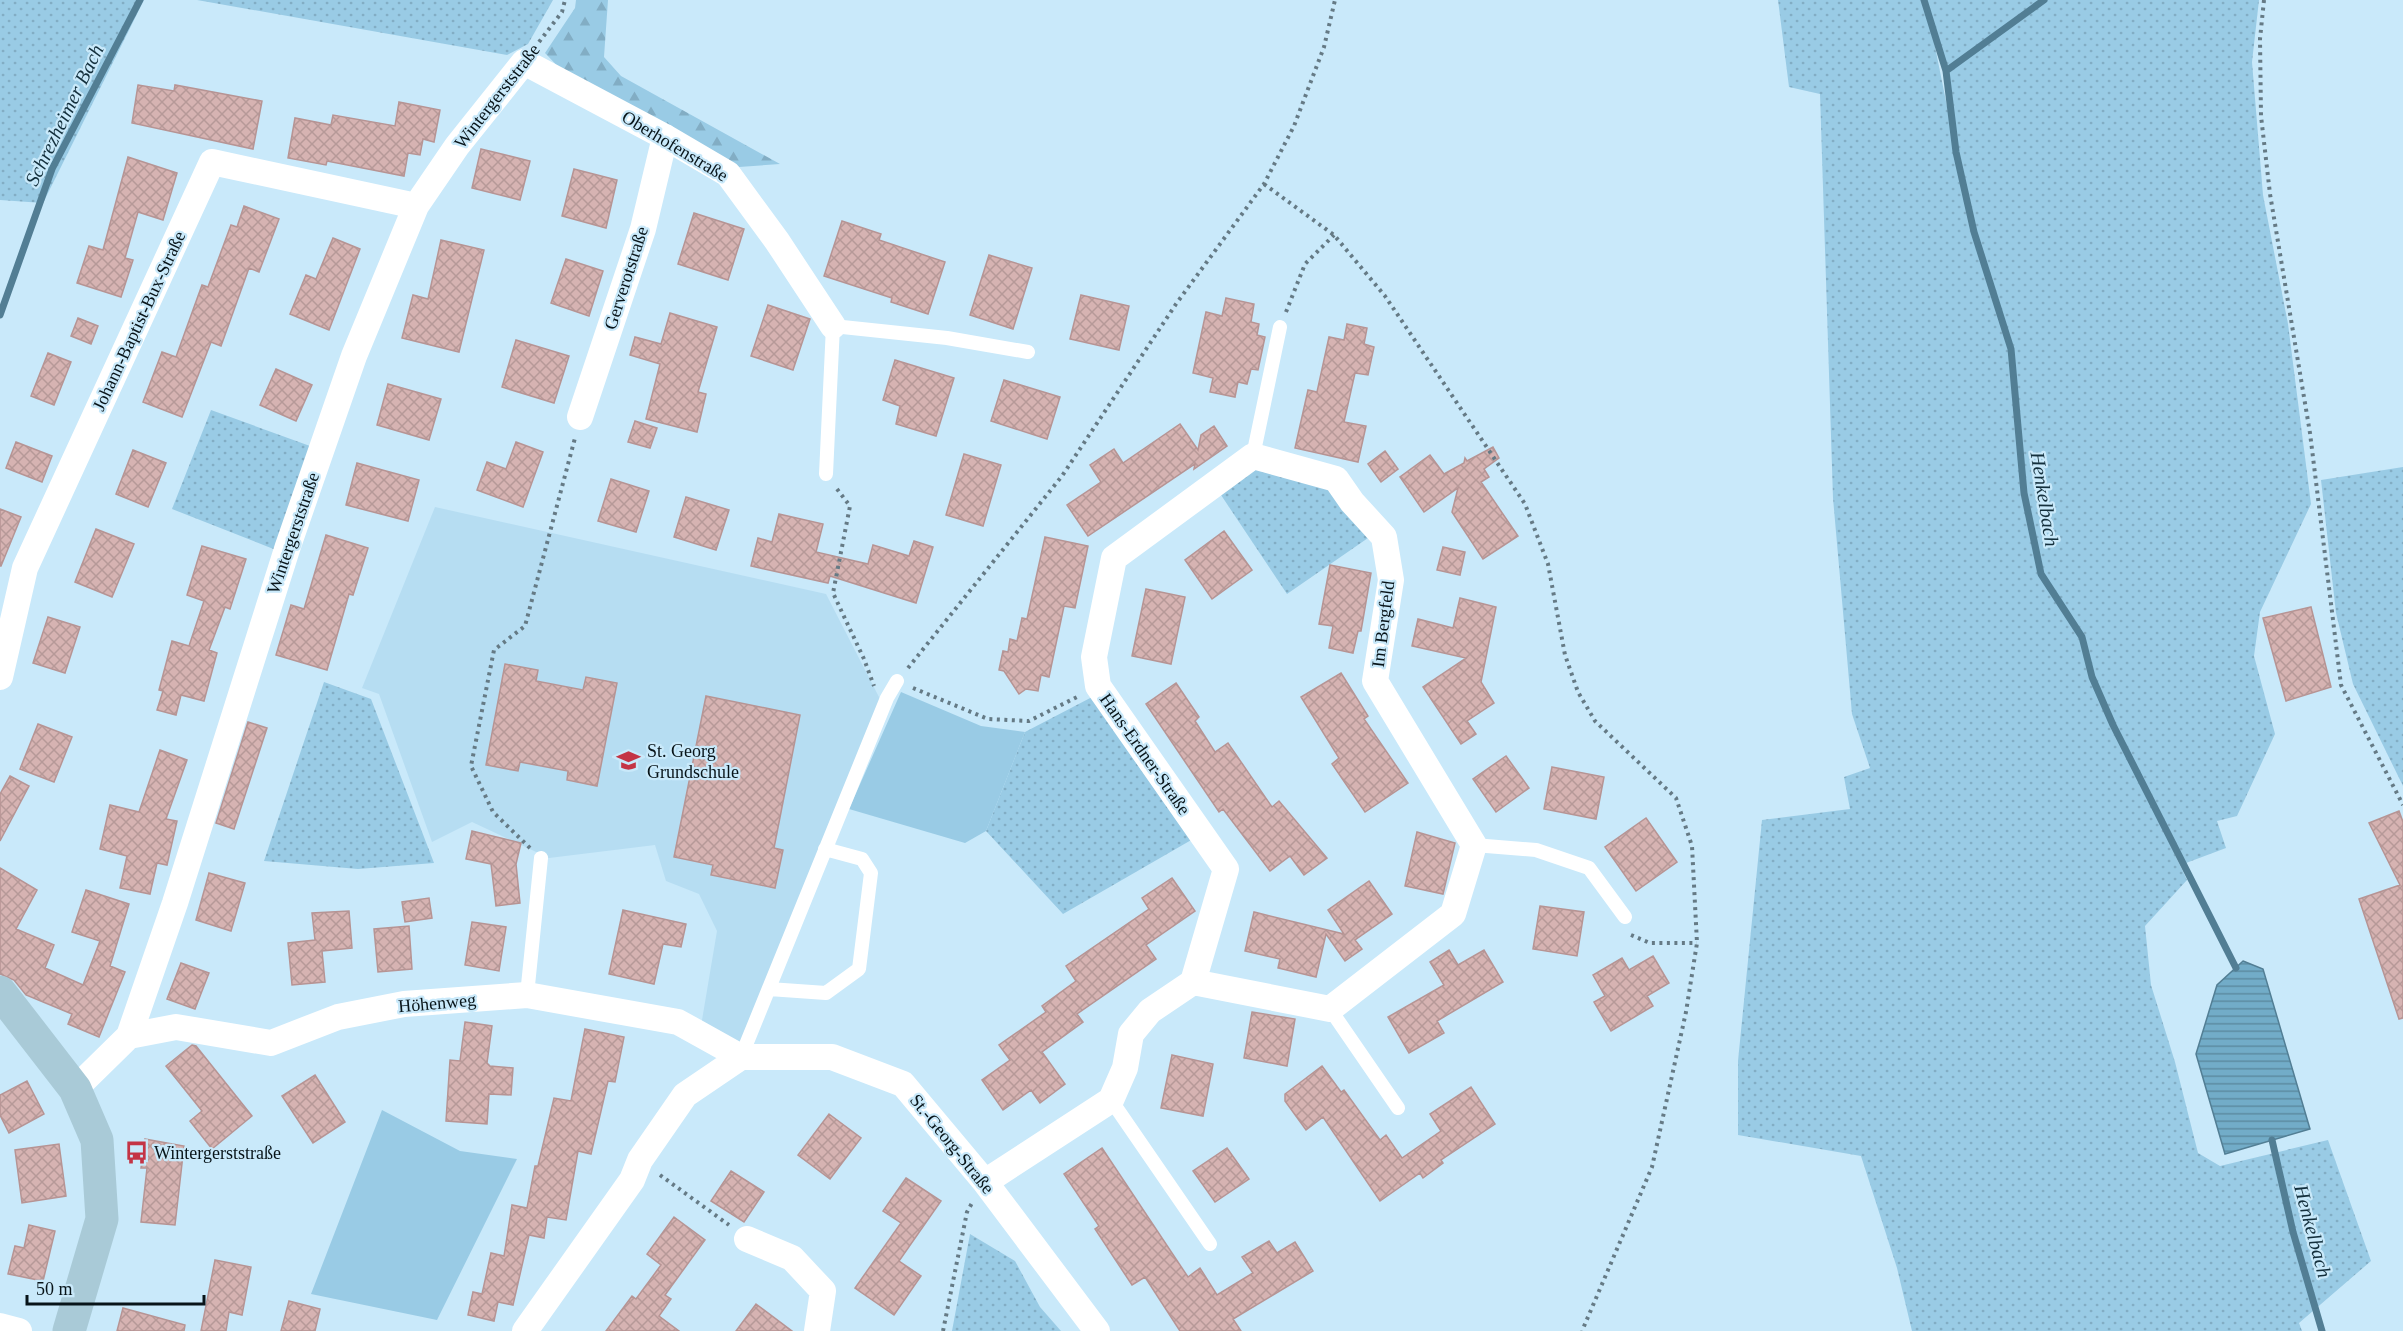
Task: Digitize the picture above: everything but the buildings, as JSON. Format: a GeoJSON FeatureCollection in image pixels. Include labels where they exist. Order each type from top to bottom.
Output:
{"type":"FeatureCollection","features":[{"type":"Feature","properties":{"kind":"street","name":"Oberhofenstraße"},"geometry":{"type":"LineString","coordinates":[[524,62],[665,137],[728,174],[777,241],[833,326]]}},
{"type":"Feature","properties":{"kind":"street","name":"Wintergerststraße"},"geometry":{"type":"LineString","coordinates":[[75,1089],[129,1036],[175,903],[288,546],[354,356],[416,206],[457,146],[524,62]]}},
{"type":"Feature","properties":{"kind":"street","name":"Gerverotstraße"},"geometry":{"type":"LineString","coordinates":[[580,417],[643,229],[665,137]]}},
{"type":"Feature","properties":{"kind":"street","name":"Johann-Baptist-Bux-Straße"},"geometry":{"type":"LineString","coordinates":[[0,677],[25,568],[212,162],[416,206]]}},
{"type":"Feature","properties":{"kind":"street","name":"Hans-Erdner-Straße"},"geometry":{"type":"LineString","coordinates":[[1193,982],[1226,869],[1098,686],[1094,657],[1114,558],[1253,456]]}},
{"type":"Feature","properties":{"kind":"street","name":"Im Bergfeld"},"geometry":{"type":"LineString","coordinates":[[1253,456],[1336,479],[1352,502],[1383,537],[1391,580],[1376,681],[1474,845]]}},
{"type":"Feature","properties":{"kind":"street"},"geometry":{"type":"LineString","coordinates":[[985,1182],[1112,1100],[1125,1068],[1131,1034],[1150,1011],[1193,982],[1330,1009],[1453,914],[1474,845]]}},
{"type":"Feature","properties":{"kind":"street"},"geometry":{"type":"LineString","coordinates":[[0,992],[75,1089],[98,1140],[102,1219],[69,1331]]}},
{"type":"Feature","properties":{"kind":"street","name":"Höhenweg"},"geometry":{"type":"LineString","coordinates":[[129,1036],[176,1027],[271,1043],[338,1017],[404,1004],[527,995],[678,1022],[741,1057]]}},
{"type":"Feature","properties":{"kind":"street"},"geometry":{"type":"LineString","coordinates":[[525,1331],[632,1180],[640,1160],[685,1095],[741,1057]]}},
{"type":"Feature","properties":{"kind":"street","name":"St.-Georg-Straße"},"geometry":{"type":"LineString","coordinates":[[741,1057],[832,1057],[903,1084],[985,1182],[1097,1331]]}},
{"type":"Feature","properties":{"kind":"street"},"geometry":{"type":"LineString","coordinates":[[747,1239],[792,1258],[823,1291],[817,1331]]}},
{"type":"Feature","properties":{"kind":"street"},"geometry":{"type":"LineString","coordinates":[[0,1326],[19,1331]]}},
{"type":"Feature","properties":{"kind":"lane"},"geometry":{"type":"LineString","coordinates":[[826,474],[833,326],[947,338],[1028,352]]}},
{"type":"Feature","properties":{"kind":"lane"},"geometry":{"type":"LineString","coordinates":[[1253,456],[1280,327]]}},
{"type":"Feature","properties":{"kind":"lane"},"geometry":{"type":"LineString","coordinates":[[741,1057],[887,698],[897,681]]}},
{"type":"Feature","properties":{"kind":"lane"},"geometry":{"type":"LineString","coordinates":[[1474,845],[1536,850],[1589,868],[1625,917]]}},
{"type":"Feature","properties":{"kind":"lane"},"geometry":{"type":"LineString","coordinates":[[769,989],[826,993],[858,969],[871,873],[862,859],[825,849]]}},
{"type":"Feature","properties":{"kind":"lane"},"geometry":{"type":"LineString","coordinates":[[527,995],[541,858]]}},
{"type":"Feature","properties":{"kind":"lane"},"geometry":{"type":"LineString","coordinates":[[1330,1009],[1398,1108]]}},
{"type":"Feature","properties":{"kind":"lane"},"geometry":{"type":"LineString","coordinates":[[1112,1100],[1210,1244]]}},
{"type":"Feature","properties":{"kind":"path","name":"Wintergerststraße"},"geometry":{"type":"LineString","coordinates":[[524,62],[562,12],[565,0]]}},
{"type":"Feature","properties":{"kind":"path"},"geometry":{"type":"LineString","coordinates":[[1098,686],[1029,721],[988,719],[897,681],[960,606],[1062,476],[1176,304],[1264,184],[1294,126],[1324,47],[1335,0]]}},
{"type":"Feature","properties":{"kind":"path"},"geometry":{"type":"LineString","coordinates":[[2264,0],[2260,39],[2261,116],[2270,194],[2310,433],[2341,685],[2403,805]]}},
{"type":"Feature","properties":{"kind":"path"},"geometry":{"type":"LineString","coordinates":[[1264,184],[1334,235],[1385,296],[1525,504],[1548,564],[1565,655],[1578,692],[1595,721],[1676,798],[1692,846],[1697,943],[1686,1012],[1652,1167],[1582,1331]]}},
{"type":"Feature","properties":{"kind":"path"},"geometry":{"type":"LineString","coordinates":[[1280,327],[1305,264],[1334,235]]}},
{"type":"Feature","properties":{"kind":"path"},"geometry":{"type":"LineString","coordinates":[[541,858],[492,812],[471,766],[494,650],[525,626],[580,417]]}},
{"type":"Feature","properties":{"kind":"path"},"geometry":{"type":"LineString","coordinates":[[826,474],[850,506],[833,593],[864,659],[874,687],[887,698]]}},
{"type":"Feature","properties":{"kind":"path"},"geometry":{"type":"LineString","coordinates":[[1625,917],[1630,935],[1650,943],[1697,943]]}},
{"type":"Feature","properties":{"kind":"path"},"geometry":{"type":"LineString","coordinates":[[640,1160],[747,1239]]}},
{"type":"Feature","properties":{"kind":"path"},"geometry":{"type":"LineString","coordinates":[[943,1331],[967,1212],[985,1182]]}},
{"type":"Feature","properties":{"kind":"shaded area","name":"St. Georg Grundschule"},"geometry":{"type":"Polygon","coordinates":[[[435,507],[826,594],[880,699],[739,1046],[701,1026],[717,931],[699,894],[666,881],[655,845],[549,858],[472,822],[432,842],[379,694],[362,688],[435,507]]]}},
{"type":"Feature","properties":{"kind":"shaded area"},"geometry":{"type":"Polygon","coordinates":[[[2243,961],[2263,969],[2310,1129],[2225,1154],[2196,1054],[2217,985],[2243,961]]]}},
{"type":"Feature","properties":{"kind":"green space"},"geometry":{"type":"Polygon","coordinates":[[[0,0],[144,0],[43,203],[0,200],[0,0]]]}},
{"type":"Feature","properties":{"kind":"green space"},"geometry":{"type":"Polygon","coordinates":[[[197,0],[553,0],[528,44],[507,55],[197,0]]]}},
{"type":"Feature","properties":{"kind":"green space"},"geometry":{"type":"Polygon","coordinates":[[[576,0],[608,0],[604,57],[621,76],[780,164],[739,167],[566,75],[545,53],[575,8],[576,0]]]}},
{"type":"Feature","properties":{"kind":"green space"},"geometry":{"type":"Polygon","coordinates":[[[1778,0],[2259,0],[2252,62],[2263,195],[2288,324],[2311,504],[2260,612],[2254,656],[2275,734],[2237,816],[2217,821],[2226,848],[2186,863],[2122,744],[2187,880],[2145,926],[2151,985],[2175,1062],[2198,1153],[2220,1166],[2328,1140],[2371,1261],[2299,1323],[2302,1331],[1912,1331],[1897,1268],[1861,1156],[1738,1135],[1738,1061],[1762,820],[1850,809],[1844,777],[1870,768],[1852,714],[1833,498],[1820,94],[1789,87],[1778,0]],[[1928,12],[1954,141],[1946,71],[1928,12]]]}},
{"type":"Feature","properties":{"kind":"green space"},"geometry":{"type":"Polygon","coordinates":[[[211,410],[310,446],[276,550],[172,509],[211,410]]]}},
{"type":"Feature","properties":{"kind":"green space"},"geometry":{"type":"Polygon","coordinates":[[[1254,466],[1331,487],[1368,538],[1287,594],[1219,492],[1254,466]]]}},
{"type":"Feature","properties":{"kind":"green space"},"geometry":{"type":"Polygon","coordinates":[[[2403,467],[2403,786],[2353,684],[2336,613],[2321,480],[2403,467]]]}},
{"type":"Feature","properties":{"kind":"green space"},"geometry":{"type":"Polygon","coordinates":[[[324,682],[371,699],[434,863],[358,869],[264,861],[324,682]]]}},
{"type":"Feature","properties":{"kind":"green space"},"geometry":{"type":"Polygon","coordinates":[[[901,692],[981,726],[1025,732],[986,831],[965,843],[849,809],[901,692]]]}},
{"type":"Feature","properties":{"kind":"green space"},"geometry":{"type":"Polygon","coordinates":[[[1094,696],[1193,839],[1063,914],[986,831],[1025,732],[1094,696]]]}},
{"type":"Feature","properties":{"kind":"green space"},"geometry":{"type":"Polygon","coordinates":[[[382,1110],[460,1151],[517,1159],[437,1320],[311,1294],[382,1110]]]}},
{"type":"Feature","properties":{"kind":"green space"},"geometry":{"type":"Polygon","coordinates":[[[970,1234],[1015,1261],[1040,1307],[1061,1331],[952,1331],[970,1234]]]}},
{"type":"Feature","properties":{"kind":"waterway","name":"Schrezheimer Bach"},"geometry":{"type":"LineString","coordinates":[[0,315],[52,169],[140,0]]}},
{"type":"Feature","properties":{"kind":"waterway","name":"Henkelbach"},"geometry":{"type":"LineString","coordinates":[[1924,0],[1946,71],[1956,152],[1974,232],[2011,349],[2024,493],[2041,574],[2082,637],[2092,677],[2113,725],[2236,968]]}},
{"type":"Feature","properties":{"kind":"waterway"},"geometry":{"type":"LineString","coordinates":[[1946,71],[2044,0]]}},
{"type":"Feature","properties":{"kind":"waterway","name":"Henkelbach"},"geometry":{"type":"LineString","coordinates":[[2272,1140],[2293,1232],[2322,1331]]}},
{"type":"Feature","properties":{"kind":"place","name":"St. Georg Grundschule"},"geometry":{"type":"Point","coordinates":[629,761]}},
{"type":"Feature","properties":{"kind":"place","name":"Wintergerststraße"},"geometry":{"type":"Point","coordinates":[136,1153]}}]}
